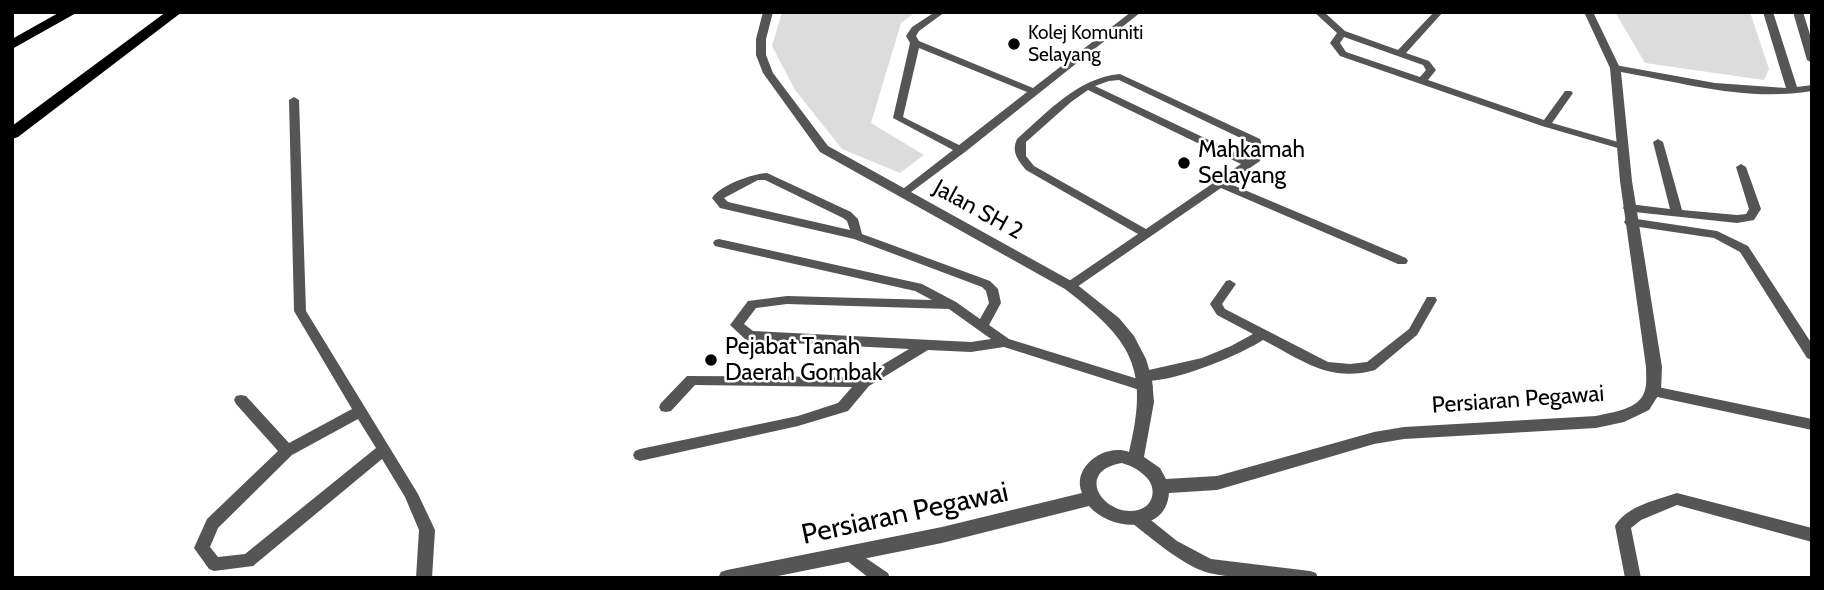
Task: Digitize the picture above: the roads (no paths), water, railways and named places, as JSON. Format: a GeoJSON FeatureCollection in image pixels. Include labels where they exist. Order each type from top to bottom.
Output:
{"type":"FeatureCollection","features":[{"type":"Feature","properties":{"kind":"highway"},"geometry":{"type":"LineString","coordinates":[[12,32],[48,12]]}},
{"type":"Feature","properties":{"kind":"highway"},"geometry":{"type":"LineString","coordinates":[[12,45],[71,12]]}},
{"type":"Feature","properties":{"kind":"highway"},"geometry":{"type":"LineString","coordinates":[[12,134],[175,12]]}},
{"type":"Feature","properties":{"kind":"street","name":"Jalan SH 2"},"geometry":{"type":"LineString","coordinates":[[768,12],[761,39],[761,55],[768,73],[824,149],[1070,286],[1098,306],[1124,330],[1138,354],[1146,381],[1142,437],[1136,459]]}},
{"type":"Feature","properties":{"kind":"street"},"geometry":{"type":"LineString","coordinates":[[1768,12],[1792,86],[1790,92]]}},
{"type":"Feature","properties":{"kind":"street"},"geometry":{"type":"LineString","coordinates":[[1798,12],[1812,60]]}},
{"type":"Feature","properties":{"kind":"street"},"geometry":{"type":"LineString","coordinates":[[1653,391],[1654,367],[1629,215],[1615,68],[1761,91],[1790,92],[1812,88]]}},
{"type":"Feature","properties":{"kind":"street","name":"Persiaran Pegawai"},"geometry":{"type":"LineString","coordinates":[[1162,486],[1217,483],[1374,438],[1394,435],[1596,422],[1624,415],[1644,406],[1653,391]]}},
{"type":"Feature","properties":{"kind":"street"},"geometry":{"type":"LineString","coordinates":[[1122,456],[1136,459],[1148,465],[1162,486],[1162,496],[1149,514],[1137,517],[1111,514],[1092,498],[1087,478],[1100,461],[1122,456]]}},
{"type":"Feature","properties":{"kind":"street","name":"Persiaran Pegawai"},"geometry":{"type":"LineString","coordinates":[[727,578],[851,555],[1092,498]]}},
{"type":"Feature","properties":{"kind":"lane"},"geometry":{"type":"LineString","coordinates":[[941,12],[915,29],[911,36],[915,43],[1035,92]]}},
{"type":"Feature","properties":{"kind":"lane"},"geometry":{"type":"LineString","coordinates":[[903,194],[1137,12]]}},
{"type":"Feature","properties":{"kind":"lane"},"geometry":{"type":"LineString","coordinates":[[1318,12],[1342,33],[1431,66],[1422,81]]}},
{"type":"Feature","properties":{"kind":"lane"},"geometry":{"type":"LineString","coordinates":[[1399,53],[1439,12]]}},
{"type":"Feature","properties":{"kind":"lane"},"geometry":{"type":"LineString","coordinates":[[1588,12],[1615,68]]}},
{"type":"Feature","properties":{"kind":"lane"},"geometry":{"type":"LineString","coordinates":[[1342,33],[1335,43],[1343,54],[1546,124],[1621,146]]}},
{"type":"Feature","properties":{"kind":"lane"},"geometry":{"type":"LineString","coordinates":[[915,43],[898,119],[961,150]]}},
{"type":"Feature","properties":{"kind":"lane"},"geometry":{"type":"LineString","coordinates":[[1070,286],[1250,164],[1256,159],[1259,150],[1256,142],[1120,77],[1103,77],[1087,86],[1021,141],[1020,157],[1030,167],[1146,234]]}},
{"type":"Feature","properties":{"kind":"lane"},"geometry":{"type":"LineString","coordinates":[[1087,86],[1250,164]]}},
{"type":"Feature","properties":{"kind":"lane"},"geometry":{"type":"LineString","coordinates":[[1546,124],[1569,93]]}},
{"type":"Feature","properties":{"kind":"lane"},"geometry":{"type":"LineString","coordinates":[[295,100],[300,311],[411,494],[427,530],[424,578]]}},
{"type":"Feature","properties":{"kind":"lane"},"geometry":{"type":"LineString","coordinates":[[1658,142],[1677,213]]}},
{"type":"Feature","properties":{"kind":"lane"},"geometry":{"type":"LineString","coordinates":[[1629,215],[1677,213],[1737,219],[1750,216],[1755,209],[1741,167]]}},
{"type":"Feature","properties":{"kind":"lane"},"geometry":{"type":"LineString","coordinates":[[857,236],[852,219],[847,215],[767,176],[756,177],[720,194],[718,198],[724,205],[857,236],[986,284],[992,289],[995,303],[982,326]]}},
{"type":"Feature","properties":{"kind":"lane"},"geometry":{"type":"LineString","coordinates":[[1220,184],[1402,261]]}},
{"type":"Feature","properties":{"kind":"lane"},"geometry":{"type":"LineString","coordinates":[[1629,215],[1717,235],[1744,249],[1812,355]]}},
{"type":"Feature","properties":{"kind":"lane"},"geometry":{"type":"LineString","coordinates":[[719,243],[918,287],[952,305],[1004,342],[1146,381],[1245,346],[1263,334]]}},
{"type":"Feature","properties":{"kind":"lane"},"geometry":{"type":"LineString","coordinates":[[1230,284],[1216,308],[1326,367],[1350,369],[1370,366],[1413,332],[1431,300]]}},
{"type":"Feature","properties":{"kind":"lane"},"geometry":{"type":"LineString","coordinates":[[952,305],[786,300],[752,304],[736,325],[750,336],[926,345],[971,346],[1004,342]]}},
{"type":"Feature","properties":{"kind":"lane"},"geometry":{"type":"LineString","coordinates":[[640,455],[798,421],[844,407],[864,382],[926,345]]}},
{"type":"Feature","properties":{"kind":"lane"},"geometry":{"type":"LineString","coordinates":[[666,407],[692,380],[864,382]]}},
{"type":"Feature","properties":{"kind":"lane"},"geometry":{"type":"LineString","coordinates":[[1653,391],[1812,425]]}},
{"type":"Feature","properties":{"kind":"lane"},"geometry":{"type":"LineString","coordinates":[[241,400],[286,451]]}},
{"type":"Feature","properties":{"kind":"lane"},"geometry":{"type":"LineString","coordinates":[[359,412],[286,451],[212,524],[202,548],[214,564],[248,561],[383,450]]}},
{"type":"Feature","properties":{"kind":"lane"},"geometry":{"type":"LineString","coordinates":[[1633,578],[1623,526],[1636,515],[1677,499],[1812,535]]}},
{"type":"Feature","properties":{"kind":"lane"},"geometry":{"type":"LineString","coordinates":[[1137,517],[1172,547],[1209,566],[1310,578]]}},
{"type":"Feature","properties":{"kind":"lane"},"geometry":{"type":"LineString","coordinates":[[851,555],[882,578]]}},
{"type":"Feature","properties":{"kind":"place","name":"Kolej Komuniti Selayang"},"geometry":{"type":"Point","coordinates":[1014,44]}},
{"type":"Feature","properties":{"kind":"place","name":"Mahkamah Selayang"},"geometry":{"type":"Point","coordinates":[1184,163]}},
{"type":"Feature","properties":{"kind":"place","name":"Pejabat Tanah Daerah Gombak"},"geometry":{"type":"Point","coordinates":[711,360]}}]}
